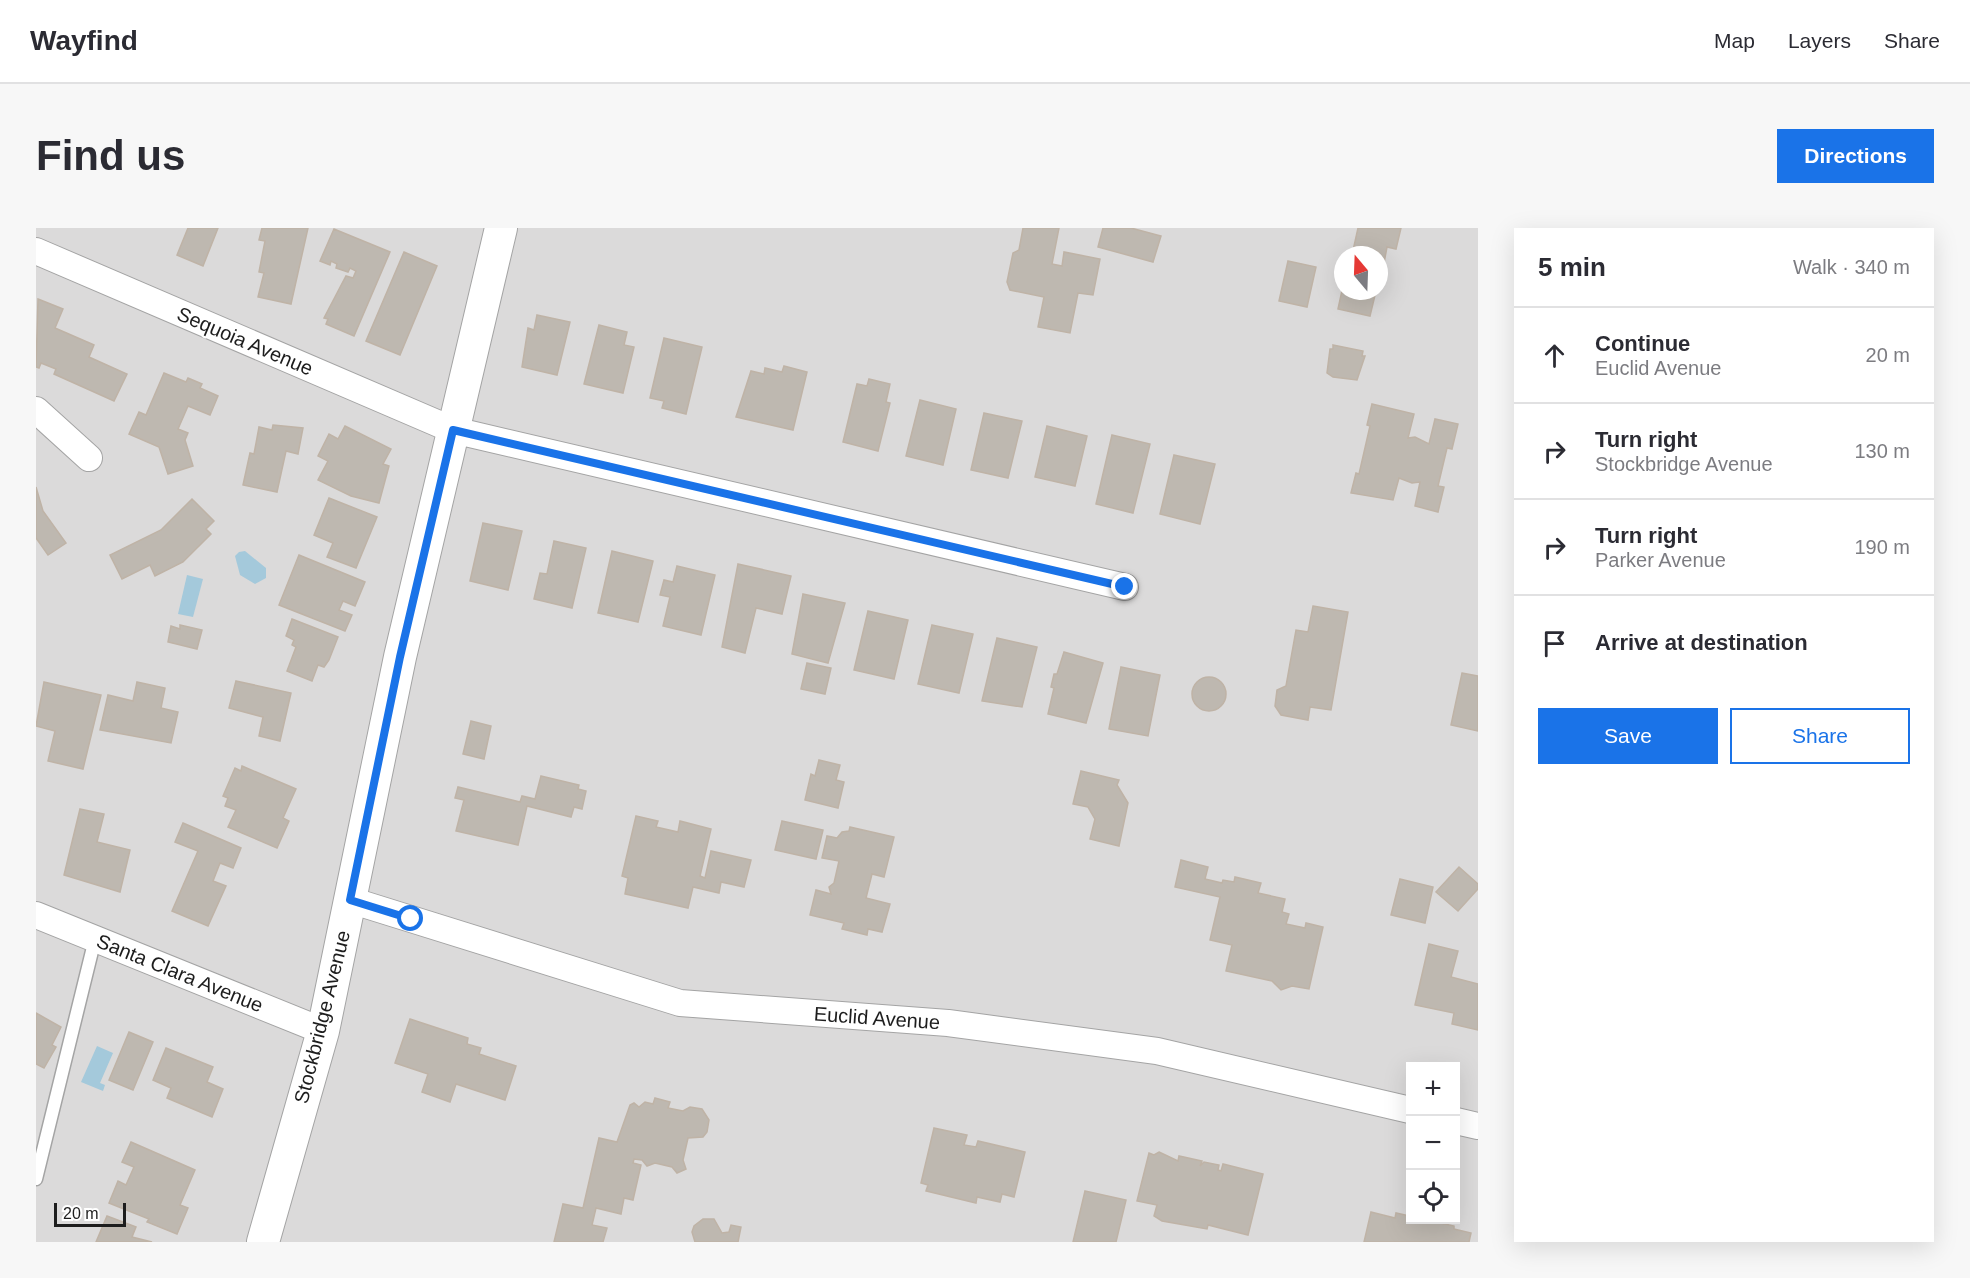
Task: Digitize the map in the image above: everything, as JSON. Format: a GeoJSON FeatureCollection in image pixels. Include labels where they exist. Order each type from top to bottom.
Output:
{"type":"FeatureCollection","features":[{"type":"Feature","properties":{"kind":"street","name":"Stockbridge Avenue"},"geometry":{"type":"LineString","coordinates":[[263,1242],[323,1030],[400,657],[501,228]]}},
{"type":"Feature","properties":{"kind":"street","name":"Sequoia Avenue"},"geometry":{"type":"LineString","coordinates":[[36,251],[453,430],[1125,587]]}},
{"type":"Feature","properties":{"kind":"street"},"geometry":{"type":"LineString","coordinates":[[36,410],[89,458]]}},
{"type":"Feature","properties":{"kind":"street","name":"Euclid Avenue"},"geometry":{"type":"LineString","coordinates":[[350,900],[680,1003],[948,1023],[1157,1051],[1406,1109]]}},
{"type":"Feature","properties":{"kind":"street","name":"Santa Clara Avenue"},"geometry":{"type":"LineString","coordinates":[[36,915],[323,1030]]}},
{"type":"Feature","properties":{"kind":"street"},"geometry":{"type":"LineString","coordinates":[[1460,1122],[1478,1126]]}},
{"type":"Feature","properties":{"kind":"lane"},"geometry":{"type":"LineString","coordinates":[[36,1179],[94,939]]}},
{"type":"Feature","properties":{"kind":"shaded area"},"geometry":{"type":"Polygon","coordinates":[[[36,228],[1478,228],[1478,1242],[36,1242],[36,228]]]}},
{"type":"Feature","properties":{"kind":"water"},"geometry":{"type":"Polygon","coordinates":[[[245,551],[266,568],[266,578],[255,584],[240,575],[235,556],[245,551]]]}},
{"type":"Feature","properties":{"kind":"water"},"geometry":{"type":"Polygon","coordinates":[[[187,575],[203,579],[193,617],[178,614],[187,575]]]}},
{"type":"Feature","properties":{"kind":"water"},"geometry":{"type":"Polygon","coordinates":[[[97,1046],[113,1053],[100,1083],[105,1085],[103,1091],[81,1082],[97,1046]]]}},
{"type":"Feature","properties":{"kind":"building"},"geometry":{"type":"Polygon","coordinates":[[[188,228],[218,228],[203,266],[177,255],[188,228]]]}},
{"type":"Feature","properties":{"kind":"building"},"geometry":{"type":"Polygon","coordinates":[[[262,228],[308,228],[291,304],[258,297],[264,273],[259,272],[265,241],[259,240],[262,228]]]}},
{"type":"Feature","properties":{"kind":"building"},"geometry":{"type":"Polygon","coordinates":[[[1023,228],[1059,228],[1052,264],[1062,266],[1064,252],[1100,259],[1093,295],[1078,293],[1070,333],[1038,327],[1044,297],[1010,290],[1007,282],[1013,253],[1019,250],[1023,228]]]}},
{"type":"Feature","properties":{"kind":"building"},"geometry":{"type":"Polygon","coordinates":[[[1103,228],[1131,228],[1161,236],[1153,262],[1098,247],[1103,228]]]}},
{"type":"Feature","properties":{"kind":"building"},"geometry":{"type":"Polygon","coordinates":[[[1358,228],[1401,228],[1396,249],[1388,246],[1354,246],[1358,228]]]}},
{"type":"Feature","properties":{"kind":"building"},"geometry":{"type":"Polygon","coordinates":[[[334,229],[390,252],[354,336],[326,324],[328,319],[324,318],[346,276],[353,278],[356,271],[350,268],[348,272],[336,268],[337,264],[331,261],[330,265],[320,261],[334,229]]]}},
{"type":"Feature","properties":{"kind":"building"},"geometry":{"type":"Polygon","coordinates":[[[404,252],[437,266],[400,355],[366,341],[404,252]]]}},
{"type":"Feature","properties":{"kind":"building"},"geometry":{"type":"Polygon","coordinates":[[[1288,261],[1316,267],[1307,307],[1279,301],[1288,261]]]}},
{"type":"Feature","properties":{"kind":"building"},"geometry":{"type":"Polygon","coordinates":[[[38,299],[63,309],[55,328],[94,345],[89,357],[127,374],[114,401],[54,374],[56,369],[41,363],[39,368],[36,367],[38,299]]]}},
{"type":"Feature","properties":{"kind":"building"},"geometry":{"type":"Polygon","coordinates":[[[1340,300],[1374,300],[1370,316],[1338,309],[1340,300]]]}},
{"type":"Feature","properties":{"kind":"building"},"geometry":{"type":"Polygon","coordinates":[[[537,315],[570,322],[557,375],[522,367],[528,328],[534,330],[537,315]]]}},
{"type":"Feature","properties":{"kind":"building"},"geometry":{"type":"Polygon","coordinates":[[[599,325],[627,332],[624,345],[634,347],[623,393],[584,384],[599,325]]]}},
{"type":"Feature","properties":{"kind":"building"},"geometry":{"type":"Polygon","coordinates":[[[664,338],[702,347],[686,414],[662,408],[664,401],[650,398],[664,338]]]}},
{"type":"Feature","properties":{"kind":"building"},"geometry":{"type":"Polygon","coordinates":[[[1333,345],[1363,351],[1362,356],[1365,356],[1357,380],[1333,377],[1327,373],[1330,349],[1333,349],[1333,345]]]}},
{"type":"Feature","properties":{"kind":"building"},"geometry":{"type":"Polygon","coordinates":[[[784,366],[807,372],[793,430],[736,417],[751,371],[764,374],[765,368],[782,372],[784,366]]]}},
{"type":"Feature","properties":{"kind":"building"},"geometry":{"type":"Polygon","coordinates":[[[164,373],[186,382],[188,378],[202,384],[200,388],[218,396],[210,415],[188,406],[178,429],[188,433],[185,440],[193,466],[168,474],[159,447],[129,434],[139,412],[146,415],[164,373]]]}},
{"type":"Feature","properties":{"kind":"building"},"geometry":{"type":"Polygon","coordinates":[[[869,379],[890,384],[886,402],[890,403],[878,451],[843,442],[857,384],[867,386],[869,379]]]}},
{"type":"Feature","properties":{"kind":"building"},"geometry":{"type":"Polygon","coordinates":[[[920,400],[956,409],[943,465],[906,456],[920,400]]]}},
{"type":"Feature","properties":{"kind":"building"},"geometry":{"type":"Polygon","coordinates":[[[1372,404],[1414,414],[1408,438],[1415,437],[1429,444],[1435,419],[1458,424],[1452,449],[1447,448],[1438,486],[1444,487],[1438,512],[1415,506],[1420,482],[1412,483],[1399,478],[1393,500],[1351,493],[1356,473],[1359,474],[1370,426],[1367,425],[1372,404]]]}},
{"type":"Feature","properties":{"kind":"building"},"geometry":{"type":"Polygon","coordinates":[[[984,413],[1022,421],[1008,478],[971,470],[984,413]]]}},
{"type":"Feature","properties":{"kind":"building"},"geometry":{"type":"Polygon","coordinates":[[[273,425],[303,428],[298,454],[286,451],[277,492],[243,485],[250,453],[254,454],[259,427],[272,430],[273,425]]]}},
{"type":"Feature","properties":{"kind":"building"},"geometry":{"type":"Polygon","coordinates":[[[345,426],[391,449],[383,464],[389,466],[379,503],[351,496],[318,480],[328,461],[318,456],[329,434],[338,439],[345,426]]]}},
{"type":"Feature","properties":{"kind":"building"},"geometry":{"type":"Polygon","coordinates":[[[1047,426],[1087,436],[1075,486],[1035,477],[1047,426]]]}},
{"type":"Feature","properties":{"kind":"building"},"geometry":{"type":"Polygon","coordinates":[[[1112,435],[1150,444],[1133,513],[1096,504],[1112,435]]]}},
{"type":"Feature","properties":{"kind":"building"},"geometry":{"type":"Polygon","coordinates":[[[1174,455],[1215,464],[1200,524],[1160,514],[1174,455]]]}},
{"type":"Feature","properties":{"kind":"building"},"geometry":{"type":"Polygon","coordinates":[[[36,487],[43,511],[66,543],[48,555],[36,538],[36,487]]]}},
{"type":"Feature","properties":{"kind":"building"},"geometry":{"type":"Polygon","coordinates":[[[329,498],[377,517],[356,568],[327,557],[333,543],[314,535],[329,498]]]}},
{"type":"Feature","properties":{"kind":"building"},"geometry":{"type":"Polygon","coordinates":[[[192,499],[214,521],[206,529],[211,534],[183,562],[155,576],[150,565],[122,579],[110,555],[161,530],[192,499]]]}},
{"type":"Feature","properties":{"kind":"building"},"geometry":{"type":"Polygon","coordinates":[[[483,523],[522,531],[508,590],[470,581],[483,523]]]}},
{"type":"Feature","properties":{"kind":"building"},"geometry":{"type":"Polygon","coordinates":[[[554,541],[586,548],[572,608],[534,599],[540,573],[547,574],[554,541]]]}},
{"type":"Feature","properties":{"kind":"building"},"geometry":{"type":"Polygon","coordinates":[[[612,551],[653,561],[638,622],[598,613],[612,551]]]}},
{"type":"Feature","properties":{"kind":"building"},"geometry":{"type":"Polygon","coordinates":[[[299,555],[365,582],[355,606],[343,601],[339,610],[352,615],[345,631],[279,605],[299,555]]]}},
{"type":"Feature","properties":{"kind":"building"},"geometry":{"type":"Polygon","coordinates":[[[738,564],[791,576],[782,614],[756,608],[745,653],[722,647],[738,564]]]}},
{"type":"Feature","properties":{"kind":"building"},"geometry":{"type":"Polygon","coordinates":[[[677,566],[715,575],[701,635],[663,626],[670,597],[660,595],[664,580],[673,582],[677,566]]]}},
{"type":"Feature","properties":{"kind":"building"},"geometry":{"type":"Polygon","coordinates":[[[803,594],[845,603],[828,663],[792,654],[803,594]]]}},
{"type":"Feature","properties":{"kind":"building"},"geometry":{"type":"Polygon","coordinates":[[[1313,606],[1348,612],[1331,710],[1310,707],[1308,720],[1281,715],[1275,706],[1277,690],[1286,686],[1296,630],[1308,632],[1313,606]]]}},
{"type":"Feature","properties":{"kind":"building"},"geometry":{"type":"Polygon","coordinates":[[[868,611],[908,620],[894,679],[854,670],[868,611]]]}},
{"type":"Feature","properties":{"kind":"building"},"geometry":{"type":"Polygon","coordinates":[[[292,619],[338,637],[329,660],[324,667],[318,665],[312,681],[287,671],[296,647],[292,645],[294,640],[286,636],[292,619]]]}},
{"type":"Feature","properties":{"kind":"building"},"geometry":{"type":"Polygon","coordinates":[[[180,625],[202,630],[197,649],[168,642],[171,626],[180,629],[180,625]]]}},
{"type":"Feature","properties":{"kind":"building"},"geometry":{"type":"Polygon","coordinates":[[[932,625],[973,634],[959,693],[918,684],[932,625]]]}},
{"type":"Feature","properties":{"kind":"building"},"geometry":{"type":"Polygon","coordinates":[[[997,638],[1037,647],[1022,707],[982,701],[997,638]]]}},
{"type":"Feature","properties":{"kind":"building"},"geometry":{"type":"Polygon","coordinates":[[[1064,652],[1103,663],[1086,723],[1048,714],[1054,688],[1051,687],[1054,674],[1057,674],[1064,652]]]}},
{"type":"Feature","properties":{"kind":"building"},"geometry":{"type":"Polygon","coordinates":[[[807,663],[831,668],[825,694],[801,689],[807,663]]]}},
{"type":"Feature","properties":{"kind":"building"},"geometry":{"type":"Polygon","coordinates":[[[1121,667],[1160,675],[1148,736],[1109,729],[1121,667]]]}},
{"type":"Feature","properties":{"kind":"building"},"geometry":{"type":"Polygon","coordinates":[[[1462,673],[1478,676],[1478,731],[1451,725],[1462,673]]]}},
{"type":"Feature","properties":{"kind":"building"},"geometry":{"type":"Polygon","coordinates":[[[1209,677],[1221,682],[1226,694],[1221,706],[1209,711],[1197,706],[1192,694],[1197,682],[1209,677]]]}},
{"type":"Feature","properties":{"kind":"building"},"geometry":{"type":"Polygon","coordinates":[[[236,681],[291,693],[280,741],[259,736],[263,717],[229,708],[236,681]]]}},
{"type":"Feature","properties":{"kind":"building"},"geometry":{"type":"Polygon","coordinates":[[[44,682],[101,695],[83,769],[48,761],[55,731],[36,726],[44,682]]]}},
{"type":"Feature","properties":{"kind":"building"},"geometry":{"type":"Polygon","coordinates":[[[137,682],[165,688],[161,708],[178,712],[171,743],[100,730],[108,695],[133,701],[137,682]]]}},
{"type":"Feature","properties":{"kind":"building"},"geometry":{"type":"Polygon","coordinates":[[[471,721],[491,726],[484,759],[463,754],[471,721]]]}},
{"type":"Feature","properties":{"kind":"building"},"geometry":{"type":"Polygon","coordinates":[[[819,760],[840,765],[836,780],[844,782],[838,808],[805,800],[811,774],[815,776],[819,760]]]}},
{"type":"Feature","properties":{"kind":"building"},"geometry":{"type":"Polygon","coordinates":[[[242,766],[296,789],[283,818],[289,821],[277,848],[228,827],[236,810],[225,806],[228,798],[223,796],[235,768],[241,771],[242,766]]]}},
{"type":"Feature","properties":{"kind":"building"},"geometry":{"type":"Polygon","coordinates":[[[1081,771],[1119,780],[1117,785],[1128,803],[1119,846],[1090,839],[1095,819],[1088,807],[1073,804],[1081,771]]]}},
{"type":"Feature","properties":{"kind":"building"},"geometry":{"type":"Polygon","coordinates":[[[541,776],[579,785],[578,789],[586,791],[582,809],[574,807],[571,817],[527,806],[518,845],[456,831],[464,800],[455,798],[458,787],[520,802],[522,796],[535,799],[541,776]]]}},
{"type":"Feature","properties":{"kind":"building"},"geometry":{"type":"Polygon","coordinates":[[[80,809],[104,814],[97,842],[130,850],[120,892],[64,875],[80,809]]]}},
{"type":"Feature","properties":{"kind":"building"},"geometry":{"type":"Polygon","coordinates":[[[636,816],[658,821],[656,827],[678,832],[680,821],[711,829],[700,876],[705,878],[711,851],[751,860],[744,887],[721,882],[719,893],[693,887],[688,908],[625,894],[628,878],[622,876],[636,816]]]}},
{"type":"Feature","properties":{"kind":"building"},"geometry":{"type":"Polygon","coordinates":[[[782,821],[823,830],[816,859],[775,850],[782,821]]]}},
{"type":"Feature","properties":{"kind":"building"},"geometry":{"type":"Polygon","coordinates":[[[183,823],[241,848],[233,868],[220,863],[213,881],[226,886],[208,926],[172,911],[198,851],[175,842],[183,823]]]}},
{"type":"Feature","properties":{"kind":"building"},"geometry":{"type":"Polygon","coordinates":[[[850,827],[894,837],[884,877],[872,874],[866,898],[890,904],[882,932],[868,929],[867,935],[842,929],[844,923],[810,915],[816,890],[831,894],[829,887],[834,883],[839,861],[822,858],[827,836],[837,838],[842,832],[849,831],[850,827]]]}},
{"type":"Feature","properties":{"kind":"building"},"geometry":{"type":"Polygon","coordinates":[[[1181,860],[1208,867],[1205,879],[1222,883],[1223,880],[1234,882],[1235,877],[1261,883],[1258,893],[1285,899],[1282,912],[1289,914],[1286,924],[1305,928],[1306,923],[1323,927],[1309,989],[1292,986],[1281,990],[1272,981],[1226,971],[1232,945],[1210,940],[1220,897],[1175,887],[1181,860]]]}},
{"type":"Feature","properties":{"kind":"building"},"geometry":{"type":"Polygon","coordinates":[[[1459,867],[1478,884],[1478,889],[1458,911],[1436,892],[1459,867]]]}},
{"type":"Feature","properties":{"kind":"building"},"geometry":{"type":"Polygon","coordinates":[[[1400,879],[1433,887],[1425,923],[1391,915],[1400,879]]]}},
{"type":"Feature","properties":{"kind":"building"},"geometry":{"type":"Polygon","coordinates":[[[1429,944],[1458,951],[1451,977],[1478,984],[1478,1030],[1452,1024],[1454,1013],[1415,1005],[1429,944]]]}},
{"type":"Feature","properties":{"kind":"building"},"geometry":{"type":"Polygon","coordinates":[[[36,1013],[61,1027],[52,1045],[56,1047],[44,1068],[36,1064],[36,1013]]]}},
{"type":"Feature","properties":{"kind":"building"},"geometry":{"type":"Polygon","coordinates":[[[410,1019],[468,1038],[467,1044],[481,1048],[479,1054],[516,1066],[505,1100],[456,1084],[450,1102],[422,1092],[428,1074],[395,1063],[410,1019]]]}},
{"type":"Feature","properties":{"kind":"building"},"geometry":{"type":"Polygon","coordinates":[[[129,1032],[153,1042],[133,1090],[109,1080],[129,1032]]]}},
{"type":"Feature","properties":{"kind":"building"},"geometry":{"type":"Polygon","coordinates":[[[166,1048],[213,1067],[207,1082],[223,1089],[212,1117],[167,1098],[171,1088],[153,1080],[166,1048]]]}},
{"type":"Feature","properties":{"kind":"building"},"geometry":{"type":"Polygon","coordinates":[[[655,1098],[670,1102],[668,1108],[683,1111],[690,1107],[702,1109],[709,1120],[707,1132],[703,1137],[688,1138],[683,1160],[686,1169],[677,1173],[672,1167],[655,1163],[647,1166],[642,1160],[634,1159],[633,1163],[641,1165],[633,1200],[624,1198],[621,1214],[596,1208],[592,1225],[607,1228],[603,1242],[554,1242],[563,1204],[583,1208],[599,1138],[617,1142],[630,1105],[634,1103],[639,1107],[645,1102],[653,1104],[655,1098]]]}},
{"type":"Feature","properties":{"kind":"building"},"geometry":{"type":"Polygon","coordinates":[[[934,1128],[967,1135],[964,1145],[976,1147],[978,1141],[1025,1152],[1014,1197],[1002,1194],[1000,1202],[977,1197],[976,1203],[926,1191],[928,1185],[921,1183],[934,1128]]]}},
{"type":"Feature","properties":{"kind":"building"},"geometry":{"type":"Polygon","coordinates":[[[131,1142],[195,1170],[180,1205],[188,1208],[177,1234],[147,1222],[149,1219],[109,1203],[118,1181],[126,1185],[134,1167],[122,1162],[131,1142]]]}},
{"type":"Feature","properties":{"kind":"building"},"geometry":{"type":"Polygon","coordinates":[[[1159,1152],[1178,1161],[1179,1156],[1202,1161],[1200,1166],[1204,1162],[1219,1165],[1218,1170],[1221,1171],[1223,1164],[1263,1174],[1248,1235],[1208,1225],[1207,1229],[1162,1221],[1154,1216],[1157,1205],[1137,1201],[1149,1153],[1154,1155],[1159,1152]]]}},
{"type":"Feature","properties":{"kind":"building"},"geometry":{"type":"Polygon","coordinates":[[[1085,1191],[1126,1200],[1116,1242],[1073,1242],[1085,1191]]]}},
{"type":"Feature","properties":{"kind":"building"},"geometry":{"type":"Polygon","coordinates":[[[1371,1212],[1395,1218],[1396,1213],[1406,1215],[1406,1224],[1445,1224],[1471,1233],[1469,1242],[1364,1242],[1371,1212]]]}},
{"type":"Feature","properties":{"kind":"building"},"geometry":{"type":"Polygon","coordinates":[[[107,1216],[136,1227],[132,1237],[152,1242],[96,1242],[107,1216]]]}},
{"type":"Feature","properties":{"kind":"building"},"geometry":{"type":"Polygon","coordinates":[[[703,1219],[714,1219],[722,1233],[729,1232],[731,1225],[741,1227],[738,1242],[695,1242],[692,1232],[694,1226],[703,1219]]]}},
{"type":"Feature","properties":{"kind":"route"},"geometry":{"type":"LineString","coordinates":[[411,919],[350,900],[400,657],[453,430],[1125,587]]}}]}
